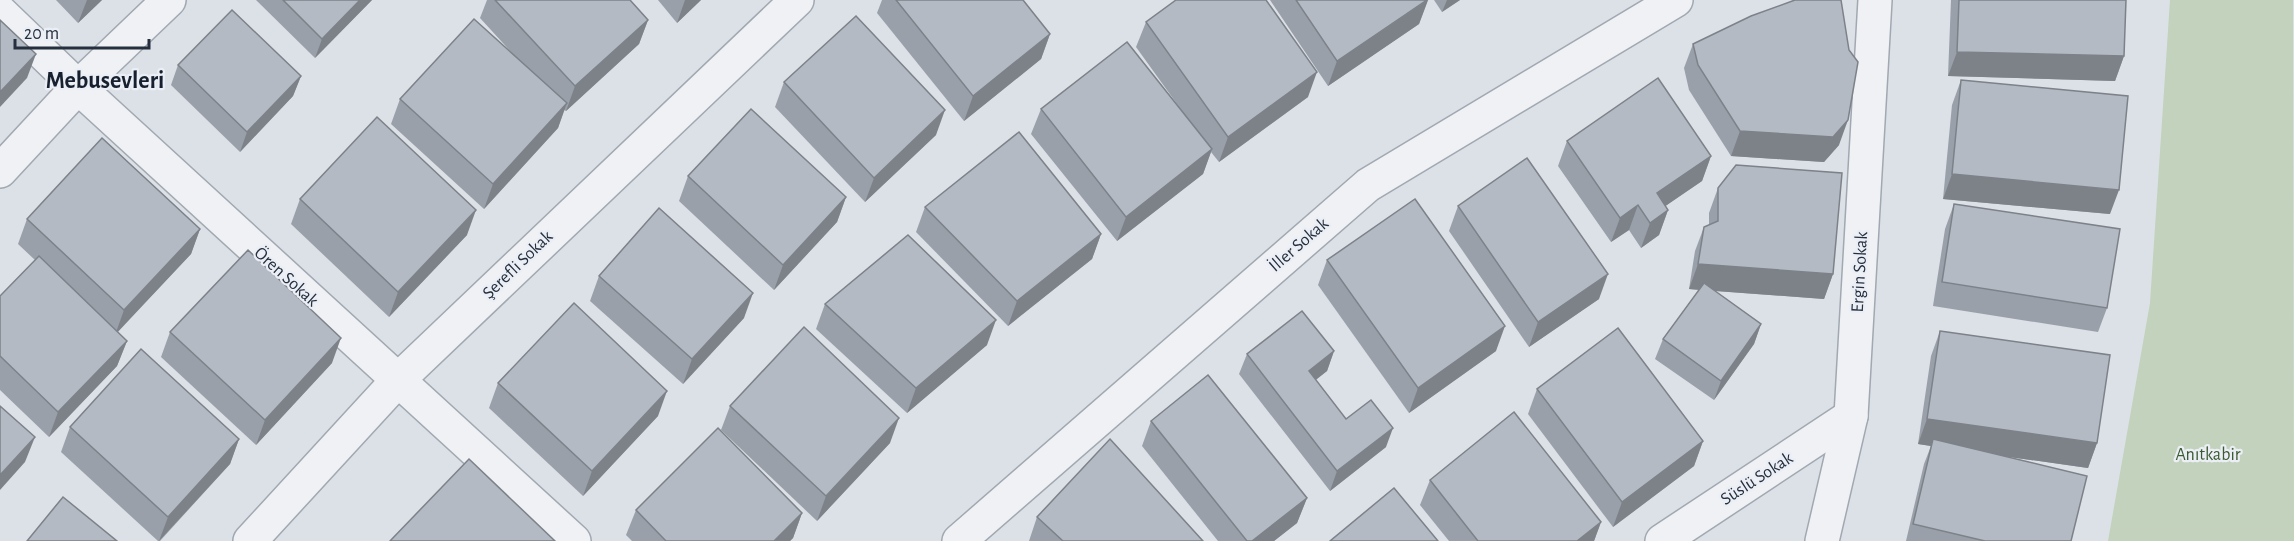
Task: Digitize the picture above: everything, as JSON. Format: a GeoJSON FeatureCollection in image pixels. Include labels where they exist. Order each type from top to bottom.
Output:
{"type":"FeatureCollection","features":[{"type":"Feature","properties":{"kind":"street"},"geometry":{"type":"LineString","coordinates":[[0,171],[78,87],[169,0]]}},
{"type":"Feature","properties":{"kind":"street","name":"Şerefli Sokak"},"geometry":{"type":"LineString","coordinates":[[250,541],[398,380],[797,0]]}},
{"type":"Feature","properties":{"kind":"street","name":"İller Sokak"},"geometry":{"type":"LineString","coordinates":[[959,541],[1368,185],[1676,0]]}},
{"type":"Feature","properties":{"kind":"street","name":"Ergin Sokak"},"geometry":{"type":"LineString","coordinates":[[1822,541],[1851,416],[1875,0]]}},
{"type":"Feature","properties":{"kind":"street","name":"Ören Sokak"},"geometry":{"type":"LineString","coordinates":[[0,12],[78,87],[574,541]]}},
{"type":"Feature","properties":{"kind":"street","name":"Süslü Sokak"},"geometry":{"type":"LineString","coordinates":[[1662,541],[1851,416]]}},
{"type":"Feature","properties":{"kind":"green space","name":"Anıtkabir"},"geometry":{"type":"Polygon","coordinates":[[[2170,0],[2293,0],[2294,541],[2108,541],[2150,303],[2170,0]]]}},
{"type":"Feature","properties":{"kind":"building"},"geometry":{"type":"Polygon","coordinates":[[[283,0],[360,0],[322,39],[283,0]]]}},
{"type":"Feature","properties":{"kind":"building"},"geometry":{"type":"Polygon","coordinates":[[[495,0],[630,0],[648,20],[575,86],[495,0]]]}},
{"type":"Feature","properties":{"kind":"building"},"geometry":{"type":"Polygon","coordinates":[[[896,0],[1023,0],[1050,34],[973,96],[896,0]]]}},
{"type":"Feature","properties":{"kind":"building"},"geometry":{"type":"Polygon","coordinates":[[[1176,0],[1266,0],[1317,72],[1228,137],[1146,22],[1176,0]]]}},
{"type":"Feature","properties":{"kind":"building"},"geometry":{"type":"Polygon","coordinates":[[[1296,0],[1427,0],[1337,61],[1296,0]]]}},
{"type":"Feature","properties":{"kind":"building"},"geometry":{"type":"Polygon","coordinates":[[[1795,0],[1841,0],[1849,50],[1858,62],[1848,120],[1833,137],[1740,131],[1698,65],[1693,44],[1751,16],[1795,0]]]}},
{"type":"Feature","properties":{"kind":"building"},"geometry":{"type":"Polygon","coordinates":[[[1959,0],[2126,0],[2124,56],[1957,52],[1959,0]]]}},
{"type":"Feature","properties":{"kind":"building"},"geometry":{"type":"Polygon","coordinates":[[[232,10],[301,76],[247,132],[178,65],[232,10]]]}},
{"type":"Feature","properties":{"kind":"building"},"geometry":{"type":"Polygon","coordinates":[[[856,16],[945,110],[874,178],[784,82],[856,16]]]}},
{"type":"Feature","properties":{"kind":"building"},"geometry":{"type":"Polygon","coordinates":[[[474,19],[567,103],[493,184],[400,99],[474,19]]]}},
{"type":"Feature","properties":{"kind":"building"},"geometry":{"type":"Polygon","coordinates":[[[0,20],[36,54],[0,92],[0,20]]]}},
{"type":"Feature","properties":{"kind":"building"},"geometry":{"type":"Polygon","coordinates":[[[1127,42],[1212,149],[1126,217],[1041,109],[1127,42]]]}},
{"type":"Feature","properties":{"kind":"building"},"geometry":{"type":"Polygon","coordinates":[[[1658,78],[1711,156],[1657,193],[1668,210],[1650,223],[1638,205],[1620,218],[1567,141],[1658,78]]]}},
{"type":"Feature","properties":{"kind":"building"},"geometry":{"type":"Polygon","coordinates":[[[1961,80],[2128,96],[2119,190],[1952,174],[1961,80]]]}},
{"type":"Feature","properties":{"kind":"building"},"geometry":{"type":"Polygon","coordinates":[[[751,109],[846,197],[783,265],[688,176],[751,109]]]}},
{"type":"Feature","properties":{"kind":"building"},"geometry":{"type":"Polygon","coordinates":[[[377,117],[476,210],[398,292],[300,199],[377,117]]]}},
{"type":"Feature","properties":{"kind":"building"},"geometry":{"type":"Polygon","coordinates":[[[1019,132],[1101,234],[1017,301],[925,207],[1019,132]]]}},
{"type":"Feature","properties":{"kind":"building"},"geometry":{"type":"Polygon","coordinates":[[[102,138],[200,229],[124,310],[27,219],[102,138]]]}},
{"type":"Feature","properties":{"kind":"building"},"geometry":{"type":"Polygon","coordinates":[[[1527,158],[1608,274],[1538,322],[1458,206],[1527,158]]]}},
{"type":"Feature","properties":{"kind":"building"},"geometry":{"type":"Polygon","coordinates":[[[1736,165],[1842,173],[1833,274],[1698,264],[1704,227],[1718,221],[1718,188],[1736,165]]]}},
{"type":"Feature","properties":{"kind":"building"},"geometry":{"type":"Polygon","coordinates":[[[1415,199],[1505,326],[1418,388],[1327,260],[1415,199]]]}},
{"type":"Feature","properties":{"kind":"building"},"geometry":{"type":"Polygon","coordinates":[[[1954,204],[2120,229],[2107,308],[1942,282],[1954,204]]]}},
{"type":"Feature","properties":{"kind":"building"},"geometry":{"type":"Polygon","coordinates":[[[659,208],[753,293],[692,359],[599,276],[659,208]]]}},
{"type":"Feature","properties":{"kind":"building"},"geometry":{"type":"Polygon","coordinates":[[[908,235],[996,320],[916,388],[825,304],[908,235]]]}},
{"type":"Feature","properties":{"kind":"building"},"geometry":{"type":"Polygon","coordinates":[[[248,250],[341,338],[265,420],[170,332],[248,250]]]}},
{"type":"Feature","properties":{"kind":"building"},"geometry":{"type":"Polygon","coordinates":[[[39,256],[127,341],[58,412],[0,356],[0,296],[39,256]]]}},
{"type":"Feature","properties":{"kind":"building"},"geometry":{"type":"Polygon","coordinates":[[[1704,283],[1761,324],[1721,381],[1663,339],[1704,283]]]}},
{"type":"Feature","properties":{"kind":"building"},"geometry":{"type":"Polygon","coordinates":[[[574,303],[667,391],[592,471],[498,383],[574,303]]]}},
{"type":"Feature","properties":{"kind":"building"},"geometry":{"type":"Polygon","coordinates":[[[1302,311],[1334,351],[1309,371],[1346,419],[1371,400],[1393,428],[1337,471],[1247,354],[1302,311]]]}},
{"type":"Feature","properties":{"kind":"building"},"geometry":{"type":"Polygon","coordinates":[[[804,327],[899,418],[826,496],[730,406],[804,327]]]}},
{"type":"Feature","properties":{"kind":"building"},"geometry":{"type":"Polygon","coordinates":[[[1618,328],[1703,441],[1622,502],[1537,389],[1618,328]]]}},
{"type":"Feature","properties":{"kind":"building"},"geometry":{"type":"Polygon","coordinates":[[[1940,331],[2110,355],[2097,443],[1927,419],[1940,331]]]}},
{"type":"Feature","properties":{"kind":"building"},"geometry":{"type":"Polygon","coordinates":[[[141,349],[239,439],[168,517],[70,427],[141,349]]]}},
{"type":"Feature","properties":{"kind":"building"},"geometry":{"type":"Polygon","coordinates":[[[1208,375],[1307,498],[1252,541],[1247,541],[1151,421],[1208,375]]]}},
{"type":"Feature","properties":{"kind":"building"},"geometry":{"type":"Polygon","coordinates":[[[0,406],[35,437],[0,475],[0,406]]]}},
{"type":"Feature","properties":{"kind":"building"},"geometry":{"type":"Polygon","coordinates":[[[1514,412],[1601,522],[1577,541],[1478,541],[1430,480],[1514,412]]]}},
{"type":"Feature","properties":{"kind":"building"},"geometry":{"type":"Polygon","coordinates":[[[718,428],[802,513],[774,541],[666,541],[636,510],[718,428]]]}},
{"type":"Feature","properties":{"kind":"building"},"geometry":{"type":"Polygon","coordinates":[[[1110,439],[1203,541],[1063,541],[1037,517],[1110,439]]]}},
{"type":"Feature","properties":{"kind":"building"},"geometry":{"type":"Polygon","coordinates":[[[1933,439],[2087,476],[2071,541],[1985,541],[1913,524],[1933,439]]]}},
{"type":"Feature","properties":{"kind":"building"},"geometry":{"type":"Polygon","coordinates":[[[469,459],[555,541],[390,541],[469,459]]]}},
{"type":"Feature","properties":{"kind":"building"},"geometry":{"type":"Polygon","coordinates":[[[1394,488],[1438,541],[1330,541],[1394,488]]]}},
{"type":"Feature","properties":{"kind":"building"},"geometry":{"type":"Polygon","coordinates":[[[63,497],[117,541],[27,541],[63,497]]]}},
{"type":"Feature","properties":{"kind":"district","name":"Mebusevleri"},"geometry":{"type":"Point","coordinates":[105,81]}}]}
